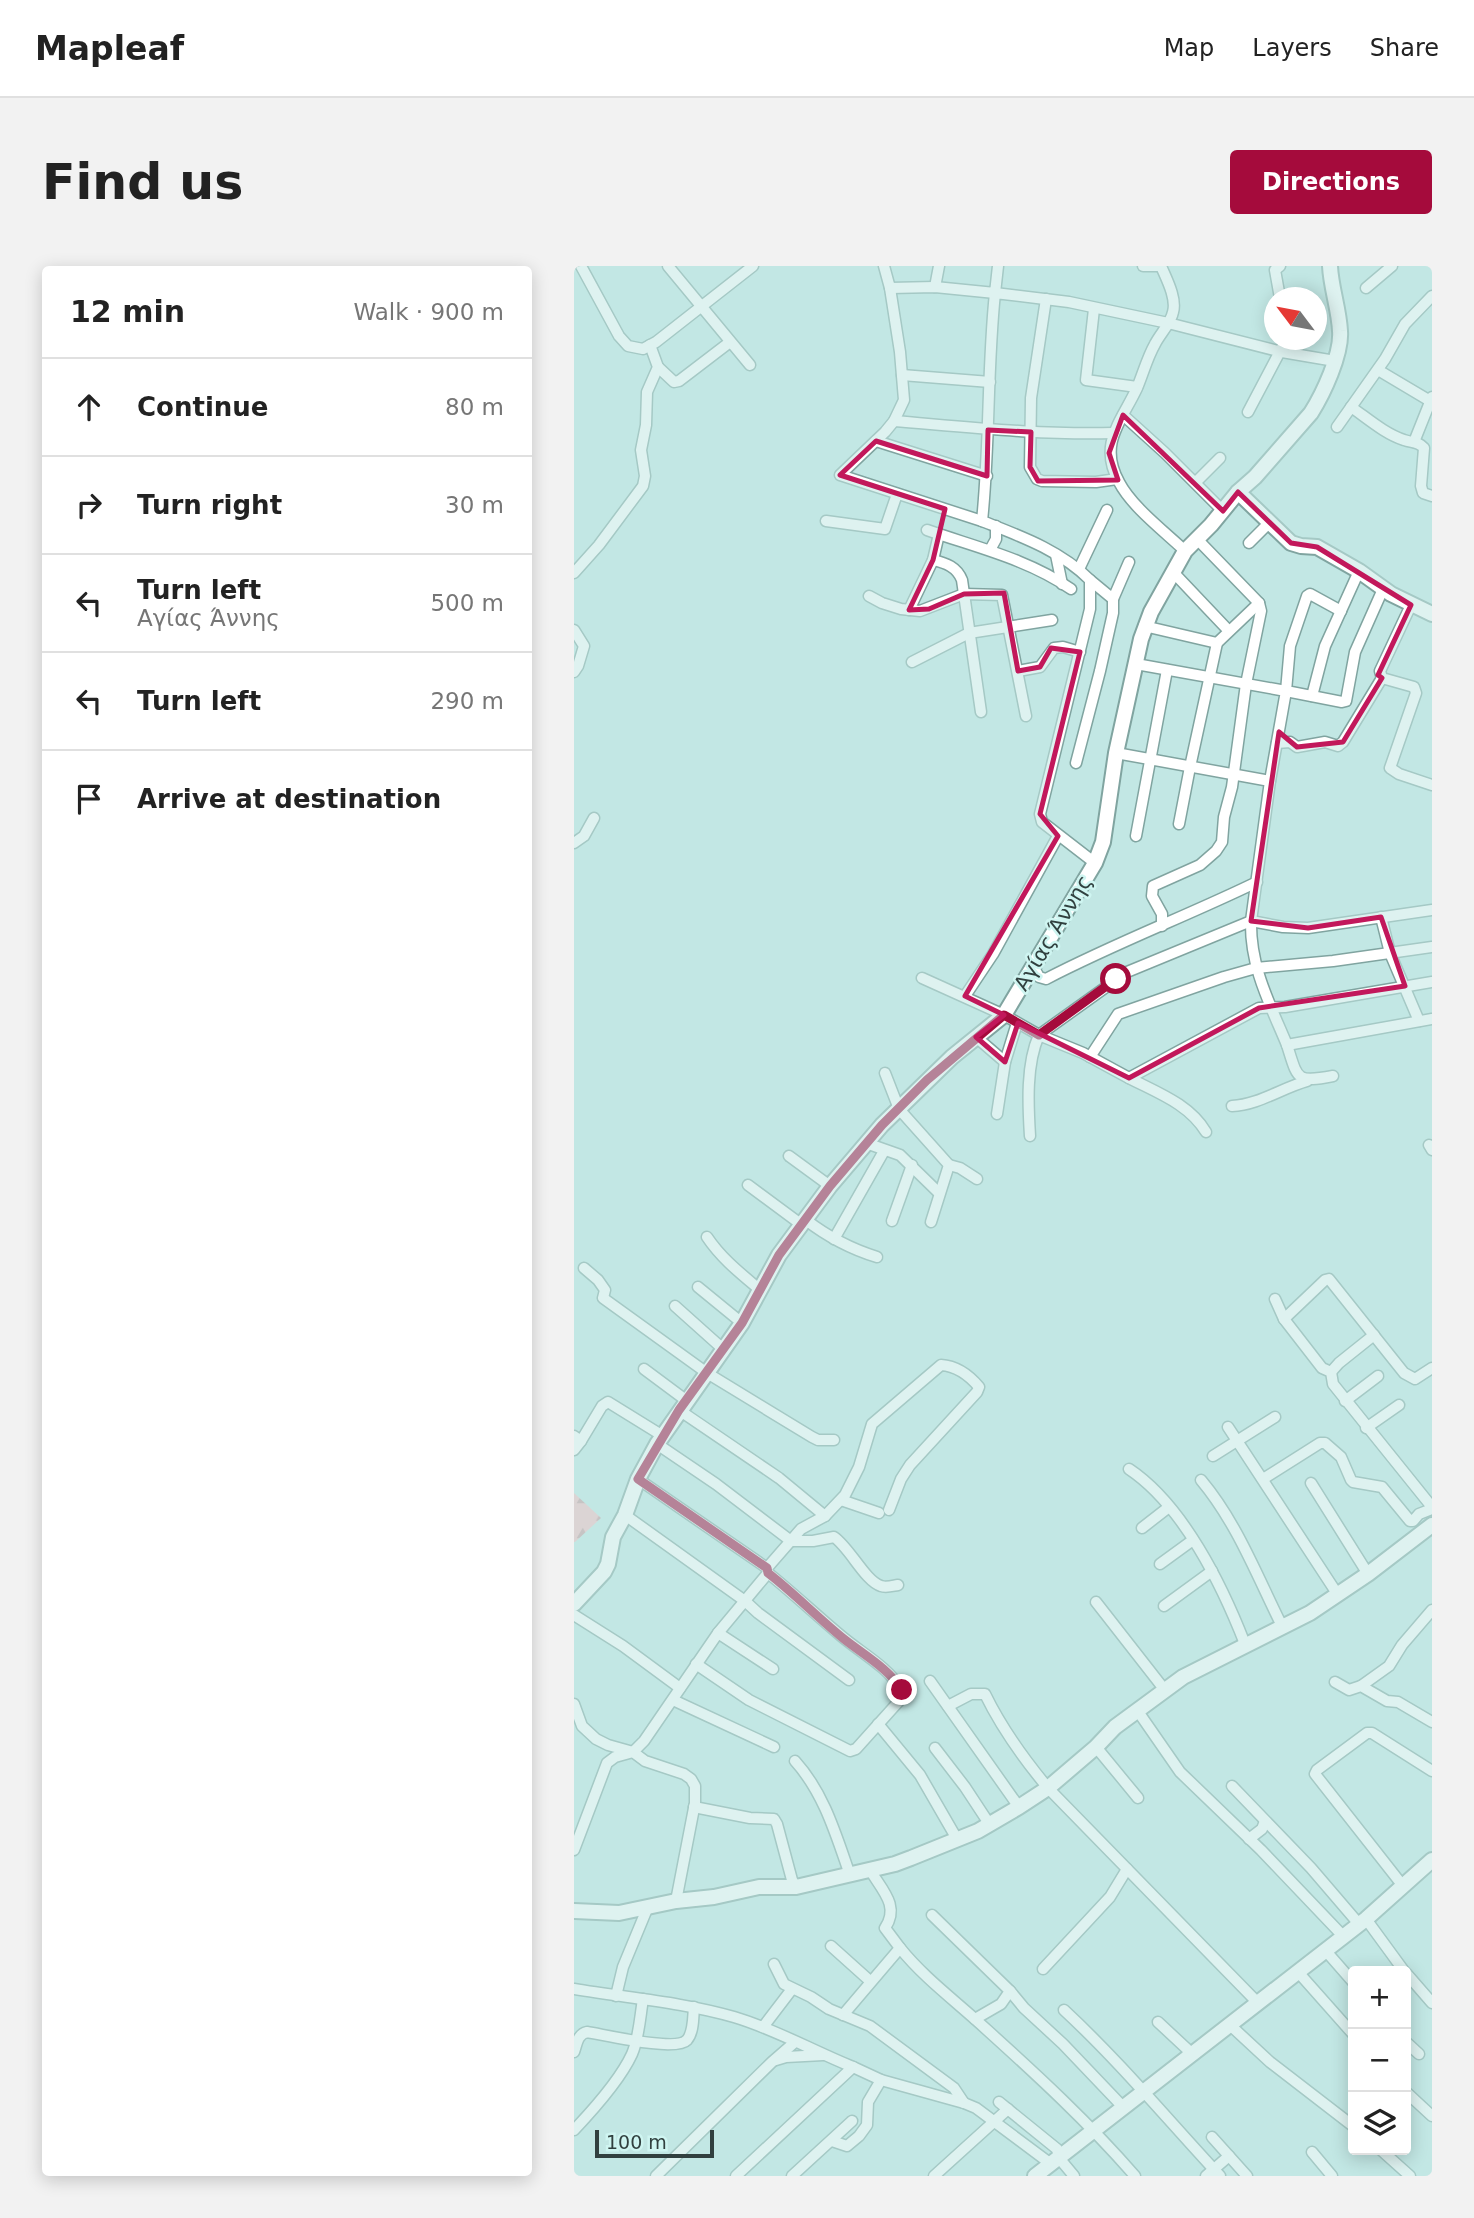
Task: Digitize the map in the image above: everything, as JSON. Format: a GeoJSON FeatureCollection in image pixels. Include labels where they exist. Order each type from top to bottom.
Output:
{"type":"FeatureCollection","features":[{"type":"Feature","properties":{"kind":"street"},"geometry":{"type":"LineString","coordinates":[[580,266],[619,337],[628,346],[643,349],[753,266]]}},
{"type":"Feature","properties":{"kind":"street"},"geometry":{"type":"LineString","coordinates":[[668,266],[750,365]]}},
{"type":"Feature","properties":{"kind":"street"},"geometry":{"type":"LineString","coordinates":[[884,266],[890,289],[904,400],[894,421],[839,475],[982,521],[1031,540],[1079,569],[1113,598]]}},
{"type":"Feature","properties":{"kind":"street"},"geometry":{"type":"LineString","coordinates":[[935,287],[939,266]]}},
{"type":"Feature","properties":{"kind":"street"},"geometry":{"type":"LineString","coordinates":[[982,521],[987,476],[991,332],[998,266]]}},
{"type":"Feature","properties":{"kind":"street"},"geometry":{"type":"LineString","coordinates":[[1143,266],[1161,266],[1169,285],[1173,314],[1153,348],[1137,387],[1113,433],[1109,453],[1117,480],[1131,499],[1185,551]]}},
{"type":"Feature","properties":{"kind":"street","name":"Αγίας Άννης"},"geometry":{"type":"LineString","coordinates":[[574,1604],[604,1572],[613,1537],[625,1515],[638,1479],[660,1440],[742,1323],[779,1255],[866,1143],[944,1065],[1004,1015],[1095,863],[1103,842],[1116,753],[1144,626],[1185,551],[1255,477],[1318,403],[1335,361],[1341,335],[1330,266]]}},
{"type":"Feature","properties":{"kind":"street"},"geometry":{"type":"LineString","coordinates":[[1366,288],[1392,266]]}},
{"type":"Feature","properties":{"kind":"street"},"geometry":{"type":"LineString","coordinates":[[1277,267],[1279,287]]}},
{"type":"Feature","properties":{"kind":"street"},"geometry":{"type":"LineString","coordinates":[[890,289],[935,287],[1069,302],[1264,346]]}},
{"type":"Feature","properties":{"kind":"street"},"geometry":{"type":"LineString","coordinates":[[1337,427],[1378,370],[1405,324],[1432,296]]}},
{"type":"Feature","properties":{"kind":"street"},"geometry":{"type":"LineString","coordinates":[[1046,299],[1032,381],[1030,467],[1037,479],[1042,481],[1117,480]]}},
{"type":"Feature","properties":{"kind":"street"},"geometry":{"type":"LineString","coordinates":[[1094,309],[1086,380],[1137,387]]}},
{"type":"Feature","properties":{"kind":"street"},"geometry":{"type":"LineString","coordinates":[[650,345],[658,367],[674,382],[730,342]]}},
{"type":"Feature","properties":{"kind":"street"},"geometry":{"type":"LineString","coordinates":[[1248,412],[1279,350],[1335,361]]}},
{"type":"Feature","properties":{"kind":"street"},"geometry":{"type":"LineString","coordinates":[[575,571],[643,486],[645,476],[641,450],[646,425],[647,392],[658,367]]}},
{"type":"Feature","properties":{"kind":"street"},"geometry":{"type":"LineString","coordinates":[[1378,370],[1431,399],[1414,442]]}},
{"type":"Feature","properties":{"kind":"street"},"geometry":{"type":"LineString","coordinates":[[902,375],[990,382]]}},
{"type":"Feature","properties":{"kind":"street"},"geometry":{"type":"LineString","coordinates":[[1351,407],[1388,432],[1403,440],[1419,443],[1424,448],[1421,486],[1423,493],[1432,496]]}},
{"type":"Feature","properties":{"kind":"street"},"geometry":{"type":"LineString","coordinates":[[1123,415],[1196,482],[1223,511]]}},
{"type":"Feature","properties":{"kind":"street"},"geometry":{"type":"LineString","coordinates":[[894,421],[988,430],[1113,433]]}},
{"type":"Feature","properties":{"kind":"street"},"geometry":{"type":"LineString","coordinates":[[876,441],[987,476]]}},
{"type":"Feature","properties":{"kind":"street"},"geometry":{"type":"LineString","coordinates":[[1196,482],[1220,458]]}},
{"type":"Feature","properties":{"kind":"street"},"geometry":{"type":"LineString","coordinates":[[1238,492],[1291,543],[1317,547],[1359,571],[1383,589],[1432,614]]}},
{"type":"Feature","properties":{"kind":"street"},"geometry":{"type":"LineString","coordinates":[[826,521],[885,529],[897,494]]}},
{"type":"Feature","properties":{"kind":"street"},"geometry":{"type":"LineString","coordinates":[[1079,569],[1107,510]]}},
{"type":"Feature","properties":{"kind":"street"},"geometry":{"type":"LineString","coordinates":[[1250,542],[1269,523]]}},
{"type":"Feature","properties":{"kind":"street"},"geometry":{"type":"LineString","coordinates":[[990,550],[996,539],[996,526]]}},
{"type":"Feature","properties":{"kind":"street"},"geometry":{"type":"LineString","coordinates":[[927,530],[990,550],[1041,571],[1067,587],[1056,555]]}},
{"type":"Feature","properties":{"kind":"street"},"geometry":{"type":"LineString","coordinates":[[909,610],[933,560],[939,534]]}},
{"type":"Feature","properties":{"kind":"street"},"geometry":{"type":"LineString","coordinates":[[1162,926],[1162,914],[1152,896],[1151,888],[1200,865],[1222,842],[1246,684],[1261,611],[1259,603],[1197,539]]}},
{"type":"Feature","properties":{"kind":"street"},"geometry":{"type":"LineString","coordinates":[[1041,571],[1056,555]]}},
{"type":"Feature","properties":{"kind":"street"},"geometry":{"type":"LineString","coordinates":[[933,560],[953,567],[962,580],[981,712]]}},
{"type":"Feature","properties":{"kind":"street"},"geometry":{"type":"LineString","coordinates":[[1076,763],[1100,671],[1113,613],[1113,598],[1129,562]]}},
{"type":"Feature","properties":{"kind":"street"},"geometry":{"type":"LineString","coordinates":[[1312,696],[1325,646],[1359,571]]}},
{"type":"Feature","properties":{"kind":"street"},"geometry":{"type":"LineString","coordinates":[[1173,572],[1228,630]]}},
{"type":"Feature","properties":{"kind":"street"},"geometry":{"type":"LineString","coordinates":[[1090,580],[1090,609],[1040,814],[1042,822],[1095,863]]}},
{"type":"Feature","properties":{"kind":"street"},"geometry":{"type":"LineString","coordinates":[[1136,664],[1346,701],[1355,652],[1383,589]]}},
{"type":"Feature","properties":{"kind":"street"},"geometry":{"type":"LineString","coordinates":[[869,596],[882,603],[920,611],[964,594],[1002,595],[1026,716]]}},
{"type":"Feature","properties":{"kind":"street"},"geometry":{"type":"LineString","coordinates":[[1307,1081],[1297,1074],[1256,968],[1252,952],[1251,921],[1270,781],[1286,691],[1290,646],[1307,596],[1310,594],[1341,611]]}},
{"type":"Feature","properties":{"kind":"street"},"geometry":{"type":"LineString","coordinates":[[1180,824],[1217,643],[1259,603]]}},
{"type":"Feature","properties":{"kind":"street"},"geometry":{"type":"LineString","coordinates":[[1277,743],[1290,743],[1297,747],[1325,742],[1338,746],[1343,743],[1382,678],[1380,671],[1411,605]]}},
{"type":"Feature","properties":{"kind":"street"},"geometry":{"type":"LineString","coordinates":[[912,662],[969,633],[1052,620]]}},
{"type":"Feature","properties":{"kind":"street"},"geometry":{"type":"LineString","coordinates":[[1144,626],[1217,643]]}},
{"type":"Feature","properties":{"kind":"street"},"geometry":{"type":"LineString","coordinates":[[574,631],[584,646],[574,672]]}},
{"type":"Feature","properties":{"kind":"street"},"geometry":{"type":"LineString","coordinates":[[1018,671],[1040,667],[1054,648],[1063,647],[1080,652]]}},
{"type":"Feature","properties":{"kind":"street"},"geometry":{"type":"LineString","coordinates":[[1136,835],[1167,670]]}},
{"type":"Feature","properties":{"kind":"street"},"geometry":{"type":"LineString","coordinates":[[1382,678],[1414,687],[1416,693],[1390,768],[1399,774],[1432,785]]}},
{"type":"Feature","properties":{"kind":"street"},"geometry":{"type":"LineString","coordinates":[[1116,753],[1270,781]]}},
{"type":"Feature","properties":{"kind":"street"},"geometry":{"type":"LineString","coordinates":[[574,843],[584,836],[594,818]]}},
{"type":"Feature","properties":{"kind":"street"},"geometry":{"type":"LineString","coordinates":[[965,996],[993,954],[1058,836]]}},
{"type":"Feature","properties":{"kind":"street"},"geometry":{"type":"LineString","coordinates":[[1033,966],[1039,977],[1046,979],[1257,882]]}},
{"type":"Feature","properties":{"kind":"street"},"geometry":{"type":"LineString","coordinates":[[1030,1136],[1031,1066],[1039,1035],[1127,972],[1251,921],[1308,928],[1432,910]]}},
{"type":"Feature","properties":{"kind":"street"},"geometry":{"type":"LineString","coordinates":[[1381,916],[1390,953],[1419,1021]]}},
{"type":"Feature","properties":{"kind":"street"},"geometry":{"type":"LineString","coordinates":[[1090,1057],[1118,1014],[1224,977],[1256,968],[1333,961],[1432,947]]}},
{"type":"Feature","properties":{"kind":"street"},"geometry":{"type":"LineString","coordinates":[[922,978],[1090,1057],[1187,1108],[1206,1132]]}},
{"type":"Feature","properties":{"kind":"street"},"geometry":{"type":"LineString","coordinates":[[1129,1078],[1259,1008],[1432,982]]}},
{"type":"Feature","properties":{"kind":"street"},"geometry":{"type":"LineString","coordinates":[[1287,1045],[1432,1019]]}},
{"type":"Feature","properties":{"kind":"street"},"geometry":{"type":"LineString","coordinates":[[997,1114],[1005,1062],[1017,1023]]}},
{"type":"Feature","properties":{"kind":"street"},"geometry":{"type":"LineString","coordinates":[[976,1037],[1005,1062]]}},
{"type":"Feature","properties":{"kind":"street"},"geometry":{"type":"LineString","coordinates":[[885,1073],[899,1108],[949,1165],[960,1168],[977,1179]]}},
{"type":"Feature","properties":{"kind":"street"},"geometry":{"type":"LineString","coordinates":[[1232,1106],[1250,1104],[1278,1090],[1333,1076]]}},
{"type":"Feature","properties":{"kind":"street"},"geometry":{"type":"LineString","coordinates":[[866,1143],[900,1155],[939,1193]]}},
{"type":"Feature","properties":{"kind":"street"},"geometry":{"type":"LineString","coordinates":[[834,1239],[884,1151]]}},
{"type":"Feature","properties":{"kind":"street"},"geometry":{"type":"LineString","coordinates":[[789,1156],[830,1186]]}},
{"type":"Feature","properties":{"kind":"street"},"geometry":{"type":"LineString","coordinates":[[892,1221],[912,1165]]}},
{"type":"Feature","properties":{"kind":"street"},"geometry":{"type":"LineString","coordinates":[[931,1222],[949,1165]]}},
{"type":"Feature","properties":{"kind":"street"},"geometry":{"type":"LineString","coordinates":[[748,1185],[834,1239],[877,1257]]}},
{"type":"Feature","properties":{"kind":"street"},"geometry":{"type":"LineString","coordinates":[[707,1237],[734,1268],[759,1289]]}},
{"type":"Feature","properties":{"kind":"street"},"geometry":{"type":"LineString","coordinates":[[584,1268],[605,1290],[603,1298],[708,1373],[811,1437],[824,1441],[834,1440]]}},
{"type":"Feature","properties":{"kind":"street"},"geometry":{"type":"LineString","coordinates":[[1284,1319],[1329,1279],[1408,1377],[1415,1379],[1432,1368]]}},
{"type":"Feature","properties":{"kind":"street"},"geometry":{"type":"LineString","coordinates":[[698,1287],[742,1323]]}},
{"type":"Feature","properties":{"kind":"street"},"geometry":{"type":"LineString","coordinates":[[1275,1299],[1284,1319],[1322,1368],[1331,1372]]}},
{"type":"Feature","properties":{"kind":"street"},"geometry":{"type":"LineString","coordinates":[[675,1306],[723,1349]]}},
{"type":"Feature","properties":{"kind":"street"},"geometry":{"type":"LineString","coordinates":[[1263,1479],[1320,1443],[1325,1443],[1341,1457],[1353,1482],[1382,1487],[1406,1519],[1413,1521],[1419,1514],[1432,1508],[1332,1384],[1331,1372],[1374,1335]]}},
{"type":"Feature","properties":{"kind":"street"},"geometry":{"type":"LineString","coordinates":[[574,1850],[607,1763],[615,1757],[633,1752],[655,1727],[718,1633],[791,1541],[801,1529],[825,1516],[841,1500],[859,1467],[872,1424],[941,1365],[948,1365],[972,1378],[979,1387],[977,1392],[911,1465],[884,1511],[841,1500]]}},
{"type":"Feature","properties":{"kind":"street"},"geometry":{"type":"LineString","coordinates":[[644,1369],[683,1406],[825,1516]]}},
{"type":"Feature","properties":{"kind":"street"},"geometry":{"type":"LineString","coordinates":[[1345,1401],[1378,1376]]}},
{"type":"Feature","properties":{"kind":"street"},"geometry":{"type":"LineString","coordinates":[[574,1450],[577,1438],[608,1402],[791,1541],[834,1537],[877,1585],[898,1585]]}},
{"type":"Feature","properties":{"kind":"street"},"geometry":{"type":"LineString","coordinates":[[1366,1428],[1399,1405]]}},
{"type":"Feature","properties":{"kind":"street"},"geometry":{"type":"LineString","coordinates":[[1213,1457],[1275,1416]]}},
{"type":"Feature","properties":{"kind":"street"},"geometry":{"type":"LineString","coordinates":[[1227,1427],[1338,1595]]}},
{"type":"Feature","properties":{"kind":"street"},"geometry":{"type":"LineString","coordinates":[[1129,1468],[1146,1480],[1193,1540],[1212,1571],[1245,1644]]}},
{"type":"Feature","properties":{"kind":"street"},"geometry":{"type":"LineString","coordinates":[[638,1479],[768,1571],[842,1638],[889,1673],[902,1690],[900,1700],[856,1749],[850,1751],[749,1700],[696,1664]]}},
{"type":"Feature","properties":{"kind":"street"},"geometry":{"type":"LineString","coordinates":[[1201,1480],[1225,1511],[1282,1626]]}},
{"type":"Feature","properties":{"kind":"street"},"geometry":{"type":"LineString","coordinates":[[1311,1482],[1368,1574]]}},
{"type":"Feature","properties":{"kind":"street"},"geometry":{"type":"LineString","coordinates":[[1143,1528],[1169,1507]]}},
{"type":"Feature","properties":{"kind":"street"},"geometry":{"type":"LineString","coordinates":[[625,1515],[849,1680]]}},
{"type":"Feature","properties":{"kind":"street"},"geometry":{"type":"LineString","coordinates":[[574,1911],[620,1913],[759,1887],[796,1886],[850,1875],[895,1864],[990,1825],[1048,1788],[1115,1727],[1164,1689],[1245,1644],[1310,1613],[1368,1574],[1432,1525]]}},
{"type":"Feature","properties":{"kind":"street"},"geometry":{"type":"LineString","coordinates":[[1160,1564],[1193,1540]]}},
{"type":"Feature","properties":{"kind":"street"},"geometry":{"type":"LineString","coordinates":[[1164,1606],[1212,1571]]}},
{"type":"Feature","properties":{"kind":"street"},"geometry":{"type":"LineString","coordinates":[[1096,1602],[1164,1689]]}},
{"type":"Feature","properties":{"kind":"street"},"geometry":{"type":"LineString","coordinates":[[1335,1682],[1349,1690],[1361,1686],[1389,1666],[1402,1645],[1432,1610]]}},
{"type":"Feature","properties":{"kind":"street"},"geometry":{"type":"LineString","coordinates":[[574,1615],[623,1646],[680,1688]]}},
{"type":"Feature","properties":{"kind":"street"},"geometry":{"type":"LineString","coordinates":[[718,1633],[773,1670]]}},
{"type":"Feature","properties":{"kind":"street"},"geometry":{"type":"LineString","coordinates":[[930,1681],[1019,1807]]}},
{"type":"Feature","properties":{"kind":"street"},"geometry":{"type":"LineString","coordinates":[[1361,1686],[1387,1701],[1398,1702],[1432,1722]]}},
{"type":"Feature","properties":{"kind":"street"},"geometry":{"type":"LineString","coordinates":[[948,1706],[971,1694],[985,1694],[1017,1751],[1048,1788],[1257,2002]]}},
{"type":"Feature","properties":{"kind":"street"},"geometry":{"type":"LineString","coordinates":[[673,1700],[774,1747]]}},
{"type":"Feature","properties":{"kind":"street"},"geometry":{"type":"LineString","coordinates":[[574,1704],[582,1726],[596,1739],[633,1752],[645,1761],[684,1774],[695,1786],[694,1807],[676,1901]]}},
{"type":"Feature","properties":{"kind":"street"},"geometry":{"type":"LineString","coordinates":[[1137,1710],[1180,1772],[1343,1937]]}},
{"type":"Feature","properties":{"kind":"street"},"geometry":{"type":"LineString","coordinates":[[878,1724],[920,1775],[957,1839]]}},
{"type":"Feature","properties":{"kind":"street"},"geometry":{"type":"LineString","coordinates":[[1404,1886],[1315,1774],[1367,1733],[1372,1733],[1432,1772]]}},
{"type":"Feature","properties":{"kind":"street"},"geometry":{"type":"LineString","coordinates":[[1096,1747],[1138,1798]]}},
{"type":"Feature","properties":{"kind":"street"},"geometry":{"type":"LineString","coordinates":[[935,1748],[990,1825]]}},
{"type":"Feature","properties":{"kind":"street"},"geometry":{"type":"LineString","coordinates":[[795,1761],[811,1782],[830,1817],[850,1875]]}},
{"type":"Feature","properties":{"kind":"street"},"geometry":{"type":"LineString","coordinates":[[1232,1786],[1363,1922],[1400,1966]]}},
{"type":"Feature","properties":{"kind":"street"},"geometry":{"type":"LineString","coordinates":[[694,1807],[750,1818],[774,1819],[796,1886]]}},
{"type":"Feature","properties":{"kind":"street"},"geometry":{"type":"LineString","coordinates":[[1249,1839],[1262,1829],[1265,1821]]}},
{"type":"Feature","properties":{"kind":"street"},"geometry":{"type":"LineString","coordinates":[[1035,2176],[1363,1922],[1432,1860]]}},
{"type":"Feature","properties":{"kind":"street"},"geometry":{"type":"LineString","coordinates":[[1043,1969],[1110,1897],[1128,1869]]}},
{"type":"Feature","properties":{"kind":"street"},"geometry":{"type":"LineString","coordinates":[[870,1870],[892,1910],[886,1931],[914,1966],[1094,2130],[1135,2176]]}},
{"type":"Feature","properties":{"kind":"street"},"geometry":{"type":"LineString","coordinates":[[616,1996],[623,1967],[647,1909]]}},
{"type":"Feature","properties":{"kind":"street"},"geometry":{"type":"LineString","coordinates":[[932,1915],[1124,2108]]}},
{"type":"Feature","properties":{"kind":"street"},"geometry":{"type":"LineString","coordinates":[[831,1946],[870,1981]]}},
{"type":"Feature","properties":{"kind":"street"},"geometry":{"type":"LineString","coordinates":[[843,2015],[900,1948]]}},
{"type":"Feature","properties":{"kind":"street"},"geometry":{"type":"LineString","coordinates":[[1325,1950],[1348,1976]]}},
{"type":"Feature","properties":{"kind":"street"},"geometry":{"type":"LineString","coordinates":[[774,1964],[784,1984],[829,2009],[870,2026],[954,2088],[964,2103]]}},
{"type":"Feature","properties":{"kind":"street"},"geometry":{"type":"LineString","coordinates":[[1298,1972],[1349,2029]]}},
{"type":"Feature","properties":{"kind":"street"},"geometry":{"type":"LineString","coordinates":[[1411,1979],[1432,2003]]}},
{"type":"Feature","properties":{"kind":"street"},"geometry":{"type":"LineString","coordinates":[[574,1989],[694,2007],[763,2027],[881,2080],[964,2103],[995,2121],[1074,2176]]}},
{"type":"Feature","properties":{"kind":"street"},"geometry":{"type":"LineString","coordinates":[[763,2027],[792,1989]]}},
{"type":"Feature","properties":{"kind":"street"},"geometry":{"type":"LineString","coordinates":[[975,2019],[1001,2004],[1010,1991]]}},
{"type":"Feature","properties":{"kind":"street"},"geometry":{"type":"LineString","coordinates":[[574,2130],[623,2070],[632,2054],[643,2000]]}},
{"type":"Feature","properties":{"kind":"street"},"geometry":{"type":"LineString","coordinates":[[574,2052],[578,2038],[587,2032],[660,2044],[675,2045],[686,2042],[694,2007]]}},
{"type":"Feature","properties":{"kind":"street"},"geometry":{"type":"LineString","coordinates":[[1064,2010],[1146,2091],[1213,2174],[1228,2156]]}},
{"type":"Feature","properties":{"kind":"street"},"geometry":{"type":"LineString","coordinates":[[1158,2022],[1187,2049],[1189,2057]]}},
{"type":"Feature","properties":{"kind":"street"},"geometry":{"type":"LineString","coordinates":[[1230,2025],[1270,2062],[1348,2119]]}},
{"type":"Feature","properties":{"kind":"street"},"geometry":{"type":"LineString","coordinates":[[656,2176],[795,2042]]}},
{"type":"Feature","properties":{"kind":"street"},"geometry":{"type":"LineString","coordinates":[[1411,2047],[1419,2054]]}},
{"type":"Feature","properties":{"kind":"street"},"geometry":{"type":"LineString","coordinates":[[772,2062],[786,2057],[824,2055]]}},
{"type":"Feature","properties":{"kind":"street"},"geometry":{"type":"LineString","coordinates":[[736,2176],[853,2067]]}},
{"type":"Feature","properties":{"kind":"street"},"geometry":{"type":"LineString","coordinates":[[832,2141],[847,2146],[859,2136],[867,2125],[868,2102],[881,2080]]}},
{"type":"Feature","properties":{"kind":"street"},"geometry":{"type":"LineString","coordinates":[[1411,2099],[1432,2116]]}},
{"type":"Feature","properties":{"kind":"street"},"geometry":{"type":"LineString","coordinates":[[999,2102],[1057,2149],[1055,2161]]}},
{"type":"Feature","properties":{"kind":"street"},"geometry":{"type":"LineString","coordinates":[[934,2176],[1008,2109]]}},
{"type":"Feature","properties":{"kind":"street"},"geometry":{"type":"LineString","coordinates":[[792,2176],[852,2120]]}},
{"type":"Feature","properties":{"kind":"street"},"geometry":{"type":"LineString","coordinates":[[1212,2137],[1247,2176]]}},
{"type":"Feature","properties":{"kind":"street"},"geometry":{"type":"LineString","coordinates":[[1312,2152],[1332,2176]]}},
{"type":"Feature","properties":{"kind":"street"},"geometry":{"type":"LineString","coordinates":[[1387,2155],[1410,2176]]}},
{"type":"Feature","properties":{"kind":"highlighted area"},"geometry":{"type":"Polygon","coordinates":[[[1123,415],[1223,511],[1238,492],[1291,543],[1317,547],[1411,605],[1378,675],[1382,678],[1343,742],[1297,747],[1279,732],[1251,921],[1308,928],[1381,917],[1405,986],[1259,1008],[1129,1078],[1018,1023],[1005,1062],[976,1037],[1004,1015],[965,996],[1058,836],[1040,814],[1080,652],[1051,648],[1040,667],[1018,671],[1004,593],[964,594],[929,609],[909,610],[933,560],[945,509],[840,475],[876,441],[987,476],[988,430],[1031,432],[1030,467],[1038,481],[1118,480],[1109,453],[1123,415]]]}},
{"type":"Feature","properties":{"kind":"green space"},"geometry":{"type":"Polygon","coordinates":[[[574,1493],[601,1518],[575,1542],[574,1542],[574,1493]]]}},
{"type":"Feature","properties":{"kind":"route"},"geometry":{"type":"LineString","coordinates":[[902,1690],[889,1673],[842,1638],[800,1598],[768,1573],[767,1568],[638,1479],[679,1410],[742,1323],[779,1255],[830,1186],[882,1125],[952,1057],[1004,1015],[1039,1035],[1116,979]]}}]}
